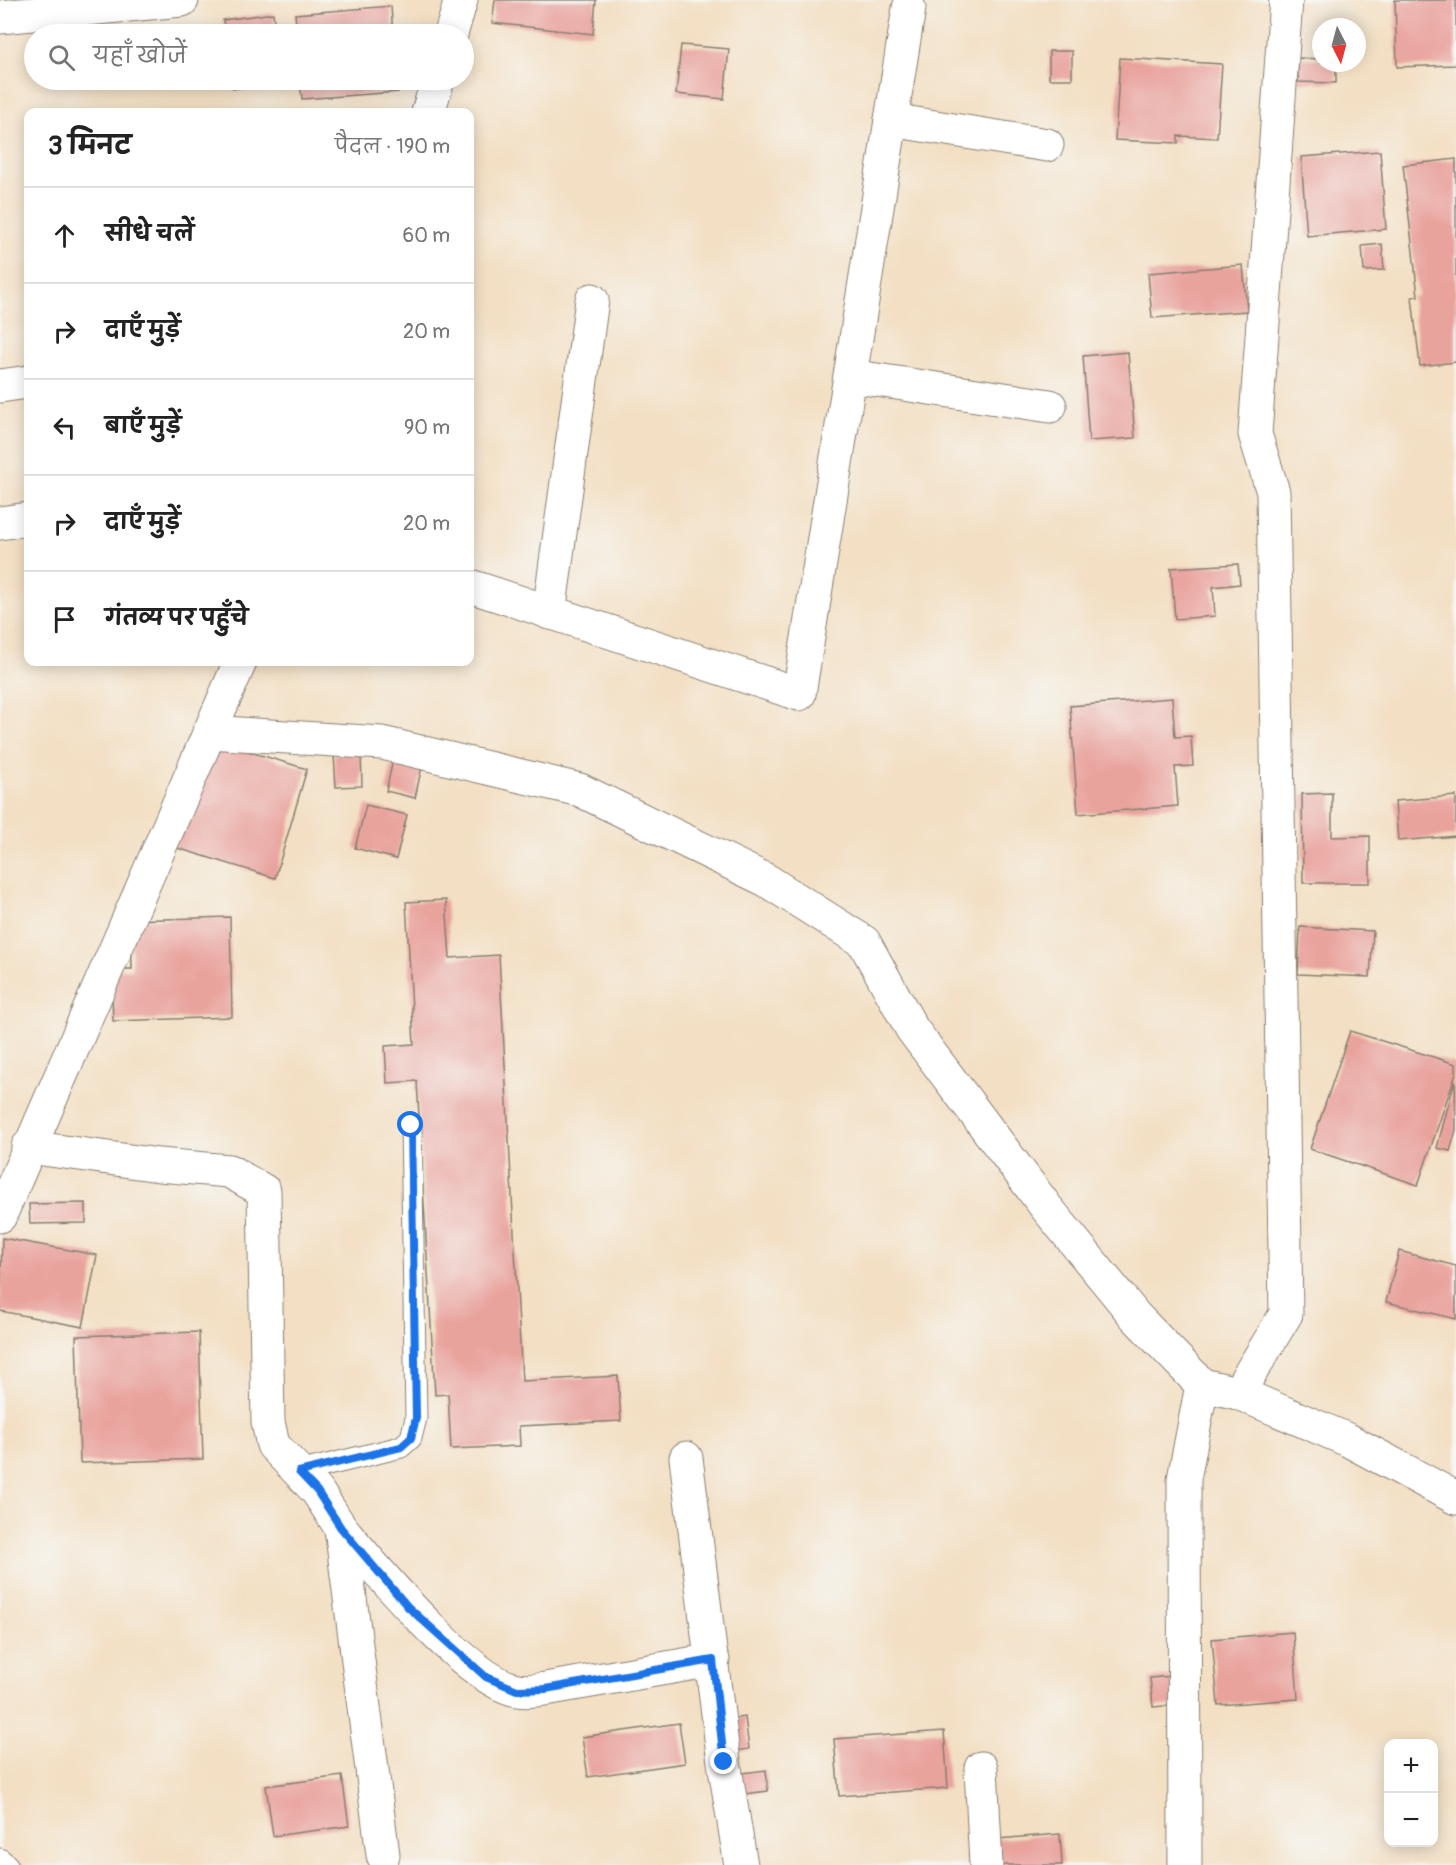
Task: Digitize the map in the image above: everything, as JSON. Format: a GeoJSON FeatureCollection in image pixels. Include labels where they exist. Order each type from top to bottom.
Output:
{"type":"FeatureCollection","features":[{"type":"Feature","properties":{"kind":"street"},"geometry":{"type":"LineString","coordinates":[[0,17],[183,0]]}},
{"type":"Feature","properties":{"kind":"street"},"geometry":{"type":"LineString","coordinates":[[454,24],[461,0]]}},
{"type":"Feature","properties":{"kind":"street"},"geometry":{"type":"LineString","coordinates":[[1238,1393],[1286,1314],[1274,492],[1255,434],[1286,0]]}},
{"type":"Feature","properties":{"kind":"street"},"geometry":{"type":"LineString","coordinates":[[474,587],[799,694],[909,8]]}},
{"type":"Feature","properties":{"kind":"street"},"geometry":{"type":"LineString","coordinates":[[429,108],[435,90]]}},
{"type":"Feature","properties":{"kind":"street"},"geometry":{"type":"LineString","coordinates":[[891,120],[1047,145]]}},
{"type":"Feature","properties":{"kind":"street"},"geometry":{"type":"LineString","coordinates":[[549,613],[592,300]]}},
{"type":"Feature","properties":{"kind":"street"},"geometry":{"type":"LineString","coordinates":[[850,376],[1050,406]]}},
{"type":"Feature","properties":{"kind":"street"},"geometry":{"type":"LineString","coordinates":[[0,386],[24,383]]}},
{"type":"Feature","properties":{"kind":"street"},"geometry":{"type":"LineString","coordinates":[[0,523],[24,520]]}},
{"type":"Feature","properties":{"kind":"street"},"geometry":{"type":"LineString","coordinates":[[0,1216],[237,669]]}},
{"type":"Feature","properties":{"kind":"street"},"geometry":{"type":"LineString","coordinates":[[209,732],[382,743],[580,790],[766,880],[864,942],[912,1029],[1046,1207],[1136,1317],[1203,1385],[1238,1393],[1348,1440],[1456,1498]]}},
{"type":"Feature","properties":{"kind":"street"},"geometry":{"type":"LineString","coordinates":[[28,1147],[159,1165],[229,1171],[264,1191],[268,1422],[273,1445],[317,1491],[341,1528],[408,1607],[486,1677],[517,1690],[545,1689],[713,1660]]}},
{"type":"Feature","properties":{"kind":"street"},"geometry":{"type":"LineString","coordinates":[[1185,1865],[1184,1479],[1203,1385]]}},
{"type":"Feature","properties":{"kind":"street"},"geometry":{"type":"LineString","coordinates":[[686,1458],[724,1762],[741,1865]]}},
{"type":"Feature","properties":{"kind":"street"},"geometry":{"type":"LineString","coordinates":[[341,1528],[383,1855]]}},
{"type":"Feature","properties":{"kind":"street"},"geometry":{"type":"LineString","coordinates":[[981,1768],[986,1865]]}},
{"type":"Feature","properties":{"kind":"lane"},"geometry":{"type":"LineString","coordinates":[[299,1472],[401,1447],[411,1438],[416,1418],[411,1125]]}},
{"type":"Feature","properties":{"kind":"lane"},"geometry":{"type":"LineString","coordinates":[[0,1859],[7,1865]]}},
{"type":"Feature","properties":{"kind":"building"},"geometry":{"type":"Polygon","coordinates":[[[495,0],[596,0],[593,34],[492,23],[495,0]]]}},
{"type":"Feature","properties":{"kind":"building"},"geometry":{"type":"Polygon","coordinates":[[[1395,0],[1456,0],[1456,65],[1397,67],[1395,0]]]}},
{"type":"Feature","properties":{"kind":"building"},"geometry":{"type":"Polygon","coordinates":[[[391,6],[392,24],[296,24],[295,14],[391,6]]]}},
{"type":"Feature","properties":{"kind":"building"},"geometry":{"type":"Polygon","coordinates":[[[273,13],[275,24],[224,24],[223,20],[273,13]]]}},
{"type":"Feature","properties":{"kind":"building"},"geometry":{"type":"Polygon","coordinates":[[[681,45],[729,49],[724,99],[676,94],[681,45]]]}},
{"type":"Feature","properties":{"kind":"building"},"geometry":{"type":"Polygon","coordinates":[[[1049,51],[1072,51],[1072,79],[1049,79],[1049,51]]]}},
{"type":"Feature","properties":{"kind":"building"},"geometry":{"type":"Polygon","coordinates":[[[1120,58],[1222,64],[1217,138],[1178,136],[1178,143],[1115,140],[1120,58]]]}},
{"type":"Feature","properties":{"kind":"building"},"geometry":{"type":"Polygon","coordinates":[[[1298,58],[1312,59],[1312,72],[1336,72],[1336,83],[1298,82],[1298,58]]]}},
{"type":"Feature","properties":{"kind":"building"},"geometry":{"type":"Polygon","coordinates":[[[301,90],[398,90],[398,92],[302,99],[301,90]]]}},
{"type":"Feature","properties":{"kind":"building"},"geometry":{"type":"Polygon","coordinates":[[[1380,151],[1386,229],[1307,236],[1301,157],[1380,151]]]}},
{"type":"Feature","properties":{"kind":"building"},"geometry":{"type":"Polygon","coordinates":[[[1456,159],[1456,362],[1420,366],[1412,297],[1418,296],[1403,165],[1456,159]]]}},
{"type":"Feature","properties":{"kind":"building"},"geometry":{"type":"Polygon","coordinates":[[[1382,244],[1384,270],[1364,271],[1362,246],[1382,244]]]}},
{"type":"Feature","properties":{"kind":"building"},"geometry":{"type":"Polygon","coordinates":[[[1243,265],[1247,311],[1152,318],[1148,273],[1243,265]]]}},
{"type":"Feature","properties":{"kind":"building"},"geometry":{"type":"Polygon","coordinates":[[[1128,352],[1135,438],[1089,441],[1083,356],[1128,352]]]}},
{"type":"Feature","properties":{"kind":"building"},"geometry":{"type":"Polygon","coordinates":[[[1238,564],[1240,584],[1213,587],[1215,616],[1175,619],[1171,568],[1238,564]]]}},
{"type":"Feature","properties":{"kind":"building"},"geometry":{"type":"Polygon","coordinates":[[[1172,698],[1175,737],[1191,736],[1193,766],[1175,767],[1178,806],[1078,814],[1070,706],[1172,698]]]}},
{"type":"Feature","properties":{"kind":"building"},"geometry":{"type":"Polygon","coordinates":[[[207,739],[307,769],[275,878],[174,847],[207,739]]]}},
{"type":"Feature","properties":{"kind":"building"},"geometry":{"type":"Polygon","coordinates":[[[361,753],[362,786],[336,787],[334,754],[361,753]]]}},
{"type":"Feature","properties":{"kind":"building"},"geometry":{"type":"Polygon","coordinates":[[[393,760],[422,766],[415,798],[386,791],[393,760]]]}},
{"type":"Feature","properties":{"kind":"building"},"geometry":{"type":"Polygon","coordinates":[[[1332,793],[1332,837],[1370,836],[1370,883],[1303,883],[1302,794],[1332,793]]]}},
{"type":"Feature","properties":{"kind":"building"},"geometry":{"type":"Polygon","coordinates":[[[1456,796],[1456,836],[1398,841],[1395,801],[1456,796]]]}},
{"type":"Feature","properties":{"kind":"building"},"geometry":{"type":"Polygon","coordinates":[[[366,805],[407,815],[396,859],[355,848],[366,805]]]}},
{"type":"Feature","properties":{"kind":"building"},"geometry":{"type":"Polygon","coordinates":[[[446,900],[450,958],[499,955],[522,1381],[618,1376],[621,1421],[519,1426],[520,1446],[451,1449],[448,1394],[435,1395],[417,1081],[387,1083],[385,1046],[414,1044],[406,902],[446,900]]]}},
{"type":"Feature","properties":{"kind":"building"},"geometry":{"type":"Polygon","coordinates":[[[230,917],[232,1017],[113,1021],[111,969],[132,969],[131,920],[230,917]]]}},
{"type":"Feature","properties":{"kind":"building"},"geometry":{"type":"Polygon","coordinates":[[[1300,927],[1373,931],[1370,977],[1298,974],[1300,927]]]}},
{"type":"Feature","properties":{"kind":"building"},"geometry":{"type":"Polygon","coordinates":[[[1350,1031],[1456,1064],[1456,1073],[1418,1185],[1310,1149],[1350,1031]]]}},
{"type":"Feature","properties":{"kind":"building"},"geometry":{"type":"Polygon","coordinates":[[[1455,1080],[1456,1130],[1450,1151],[1437,1148],[1455,1080]]]}},
{"type":"Feature","properties":{"kind":"building"},"geometry":{"type":"Polygon","coordinates":[[[86,1203],[86,1223],[30,1224],[29,1204],[86,1203]]]}},
{"type":"Feature","properties":{"kind":"building"},"geometry":{"type":"Polygon","coordinates":[[[2,1238],[97,1255],[83,1327],[0,1311],[2,1238]]]}},
{"type":"Feature","properties":{"kind":"building"},"geometry":{"type":"Polygon","coordinates":[[[1399,1251],[1456,1266],[1456,1319],[1386,1302],[1399,1251]]]}},
{"type":"Feature","properties":{"kind":"building"},"geometry":{"type":"Polygon","coordinates":[[[199,1332],[203,1459],[80,1463],[76,1336],[199,1332]]]}},
{"type":"Feature","properties":{"kind":"building"},"geometry":{"type":"Polygon","coordinates":[[[1293,1632],[1298,1699],[1218,1705],[1212,1639],[1293,1632]]]}},
{"type":"Feature","properties":{"kind":"building"},"geometry":{"type":"Polygon","coordinates":[[[1172,1676],[1175,1705],[1153,1707],[1150,1678],[1172,1676]]]}},
{"type":"Feature","properties":{"kind":"building"},"geometry":{"type":"Polygon","coordinates":[[[745,1717],[749,1749],[725,1753],[721,1720],[745,1717]]]}},
{"type":"Feature","properties":{"kind":"building"},"geometry":{"type":"Polygon","coordinates":[[[679,1723],[685,1763],[588,1777],[582,1737],[679,1723]]]}},
{"type":"Feature","properties":{"kind":"building"},"geometry":{"type":"Polygon","coordinates":[[[944,1731],[948,1788],[839,1796],[834,1739],[944,1731]]]}},
{"type":"Feature","properties":{"kind":"building"},"geometry":{"type":"Polygon","coordinates":[[[766,1770],[768,1791],[736,1795],[734,1774],[766,1770]]]}},
{"type":"Feature","properties":{"kind":"building"},"geometry":{"type":"Polygon","coordinates":[[[342,1776],[349,1826],[273,1836],[266,1786],[342,1776]]]}},
{"type":"Feature","properties":{"kind":"building"},"geometry":{"type":"Polygon","coordinates":[[[1060,1834],[1062,1865],[987,1865],[985,1840],[1060,1834]]]}},
{"type":"Feature","properties":{"kind":"route"},"geometry":{"type":"LineString","coordinates":[[411,1125],[416,1418],[411,1438],[401,1447],[299,1472],[317,1491],[341,1528],[408,1607],[486,1677],[517,1690],[545,1689],[713,1660],[724,1762]]}}]}
